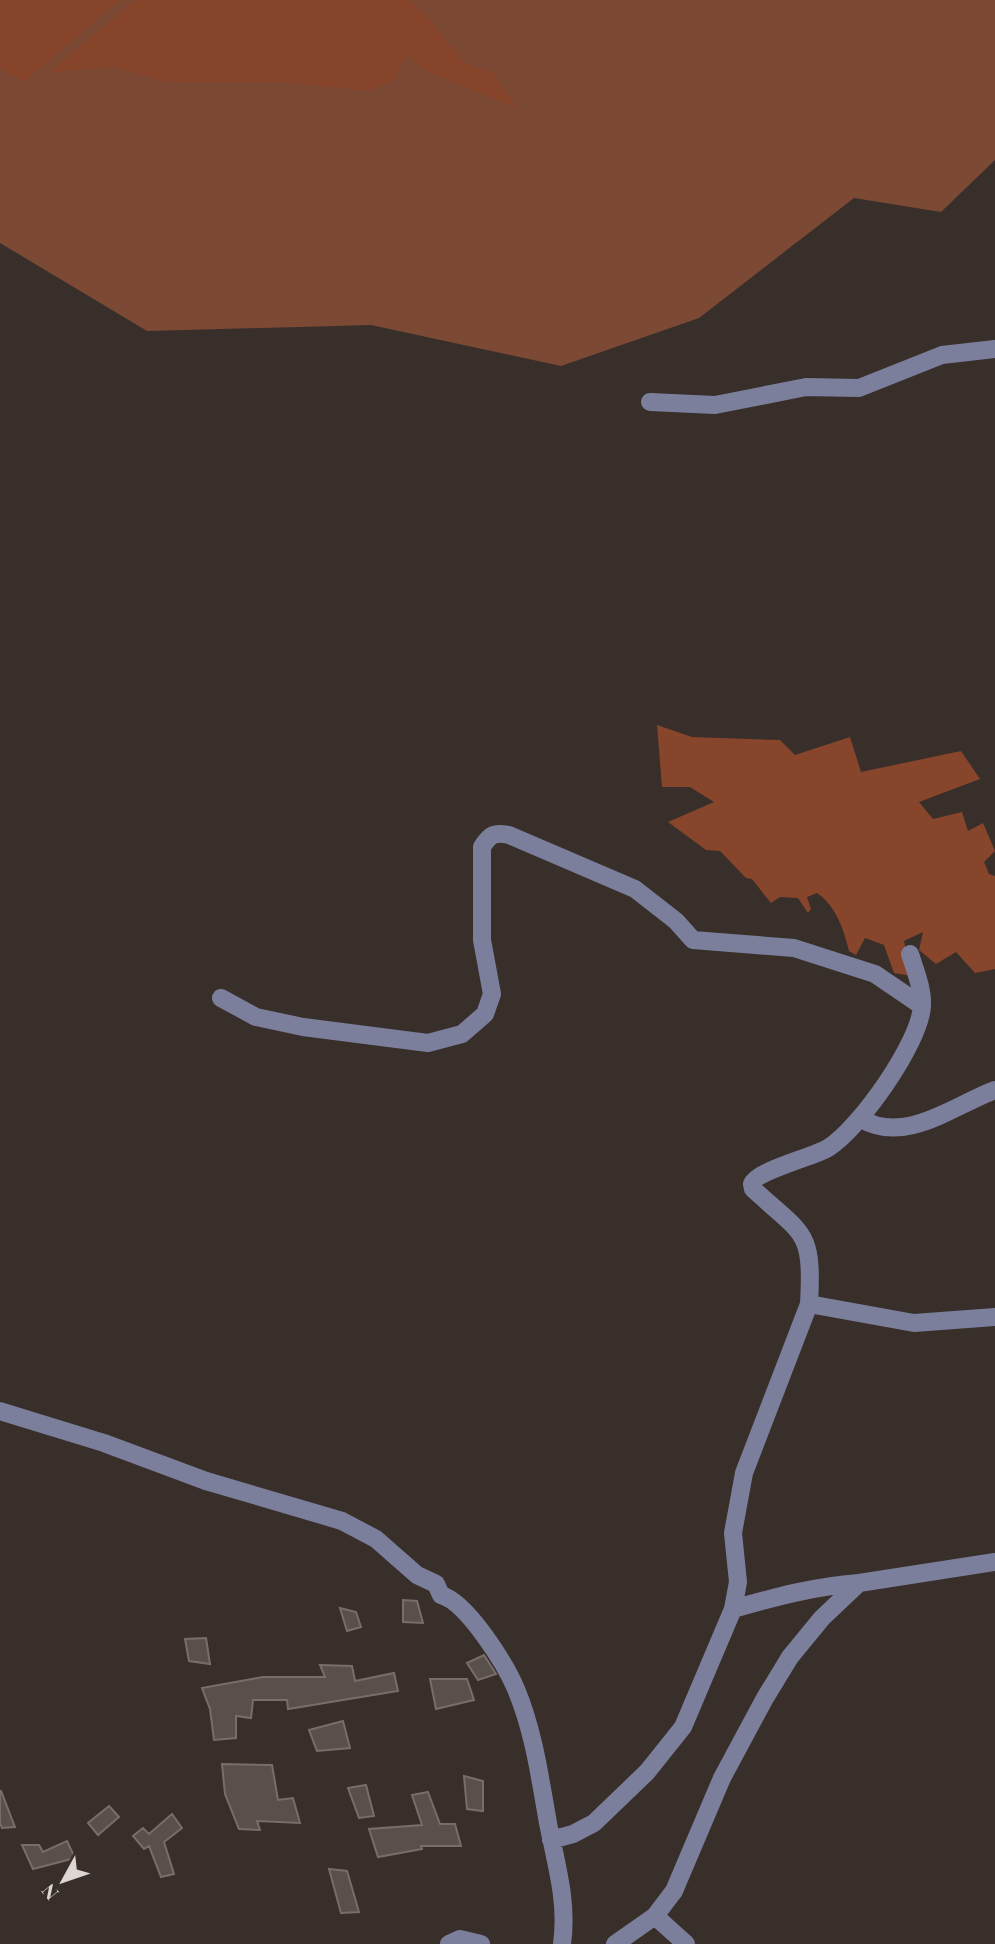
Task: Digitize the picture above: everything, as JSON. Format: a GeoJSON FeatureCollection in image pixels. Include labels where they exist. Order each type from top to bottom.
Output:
{"type":"FeatureCollection","features":[{"type":"Feature","properties":{"kind":"street"},"geometry":{"type":"LineString","coordinates":[[650,402],[715,405],[806,387],[859,388],[942,355],[995,349]]}},
{"type":"Feature","properties":{"kind":"street"},"geometry":{"type":"LineString","coordinates":[[221,998],[256,1017],[303,1027],[428,1043],[462,1034],[485,1014],[492,994],[482,940],[482,847],[488,837],[496,832],[509,835],[635,889],[676,921],[693,940],[794,948],[875,974],[922,1006]]}},
{"type":"Feature","properties":{"kind":"street"},"geometry":{"type":"LineString","coordinates":[[551,1840],[573,1835],[594,1823],[669,1746],[683,1727],[709,1672],[733,1609],[738,1582],[733,1533],[744,1472],[808,1304],[810,1269],[806,1243],[787,1216],[753,1189],[752,1181],[759,1174],[827,1149],[861,1119],[913,1037],[922,1006],[910,954]]}},
{"type":"Feature","properties":{"kind":"street"},"geometry":{"type":"LineString","coordinates":[[861,1119],[879,1126],[913,1125],[995,1090]]}},
{"type":"Feature","properties":{"kind":"street"},"geometry":{"type":"LineString","coordinates":[[808,1304],[914,1323],[995,1317]]}},
{"type":"Feature","properties":{"kind":"street"},"geometry":{"type":"LineString","coordinates":[[0,1411],[104,1443],[206,1481],[342,1521],[366,1532],[417,1575],[436,1584],[441,1595],[450,1598],[477,1625],[515,1685],[538,1767],[565,1905],[562,1944]]}},
{"type":"Feature","properties":{"kind":"street"},"geometry":{"type":"LineString","coordinates":[[733,1609],[781,1598],[807,1588],[859,1583],[995,1562]]}},
{"type":"Feature","properties":{"kind":"street"},"geometry":{"type":"LineString","coordinates":[[615,1944],[655,1916],[674,1891],[722,1778],[790,1657],[822,1618],[859,1583]]}},
{"type":"Feature","properties":{"kind":"street"},"geometry":{"type":"LineString","coordinates":[[655,1916],[686,1944]]}},
{"type":"Feature","properties":{"kind":"street"},"geometry":{"type":"LineString","coordinates":[[449,1944],[460,1939],[481,1944]]}},
{"type":"Feature","properties":{"kind":"shaded area"},"geometry":{"type":"Polygon","coordinates":[[[0,0],[995,0],[995,160],[941,212],[854,198],[699,318],[561,366],[371,325],[147,331],[0,243],[0,0]]]}},
{"type":"Feature","properties":{"kind":"shaded area"},"geometry":{"type":"Polygon","coordinates":[[[0,0],[119,0],[24,82],[0,68],[0,0]]]}},
{"type":"Feature","properties":{"kind":"shaded area"},"geometry":{"type":"Polygon","coordinates":[[[136,0],[409,0],[431,21],[464,63],[493,73],[517,108],[428,72],[406,55],[395,79],[369,91],[282,82],[167,82],[113,67],[50,72],[136,0]]]}},
{"type":"Feature","properties":{"kind":"shaded area"},"geometry":{"type":"Polygon","coordinates":[[[657,725],[692,737],[780,740],[795,755],[850,737],[861,772],[961,751],[980,779],[919,802],[933,819],[962,812],[968,831],[983,823],[995,851],[984,862],[989,874],[995,876],[995,969],[975,973],[956,952],[936,964],[919,950],[923,932],[904,941],[912,976],[894,973],[884,945],[865,938],[856,955],[849,951],[834,912],[817,893],[807,897],[811,909],[808,913],[798,898],[780,897],[771,903],[752,879],[746,878],[720,851],[706,850],[668,822],[714,802],[690,787],[662,787],[657,725]]]}},
{"type":"Feature","properties":{"kind":"building"},"geometry":{"type":"Polygon","coordinates":[[[403,1600],[417,1601],[423,1623],[403,1622],[403,1600]]]}},
{"type":"Feature","properties":{"kind":"building"},"geometry":{"type":"Polygon","coordinates":[[[340,1608],[356,1612],[361,1627],[347,1631],[340,1608]]]}},
{"type":"Feature","properties":{"kind":"building"},"geometry":{"type":"Polygon","coordinates":[[[206,1638],[210,1664],[189,1661],[185,1639],[206,1638]]]}},
{"type":"Feature","properties":{"kind":"building"},"geometry":{"type":"Polygon","coordinates":[[[484,1655],[496,1674],[478,1680],[467,1663],[484,1655]]]}},
{"type":"Feature","properties":{"kind":"building"},"geometry":{"type":"Polygon","coordinates":[[[320,1665],[352,1666],[355,1681],[394,1673],[398,1691],[288,1709],[287,1700],[253,1700],[251,1718],[236,1716],[236,1738],[214,1740],[210,1709],[202,1688],[263,1677],[325,1677],[320,1665]]]}},
{"type":"Feature","properties":{"kind":"building"},"geometry":{"type":"Polygon","coordinates":[[[430,1679],[467,1679],[474,1700],[436,1709],[430,1679]]]}},
{"type":"Feature","properties":{"kind":"building"},"geometry":{"type":"Polygon","coordinates":[[[343,1721],[350,1748],[317,1751],[309,1730],[343,1721]]]}},
{"type":"Feature","properties":{"kind":"building"},"geometry":{"type":"Polygon","coordinates":[[[222,1764],[272,1765],[278,1800],[293,1798],[300,1823],[257,1821],[260,1830],[239,1829],[225,1794],[222,1764]]]}},
{"type":"Feature","properties":{"kind":"building"},"geometry":{"type":"Polygon","coordinates":[[[464,1776],[483,1781],[483,1811],[467,1809],[464,1776]]]}},
{"type":"Feature","properties":{"kind":"building"},"geometry":{"type":"Polygon","coordinates":[[[366,1785],[374,1816],[359,1818],[348,1788],[366,1785]]]}},
{"type":"Feature","properties":{"kind":"building"},"geometry":{"type":"Polygon","coordinates":[[[1,1791],[15,1827],[2,1828],[1,1791]]]}},
{"type":"Feature","properties":{"kind":"building"},"geometry":{"type":"Polygon","coordinates":[[[428,1792],[440,1824],[455,1824],[461,1846],[421,1846],[422,1849],[378,1857],[369,1829],[422,1825],[412,1795],[428,1792]]]}},
{"type":"Feature","properties":{"kind":"building"},"geometry":{"type":"Polygon","coordinates":[[[109,1806],[119,1817],[98,1835],[88,1823],[109,1806]]]}},
{"type":"Feature","properties":{"kind":"building"},"geometry":{"type":"Polygon","coordinates":[[[172,1814],[182,1828],[164,1842],[174,1874],[161,1877],[149,1846],[144,1849],[133,1836],[143,1828],[149,1834],[172,1814]]]}},
{"type":"Feature","properties":{"kind":"building"},"geometry":{"type":"Polygon","coordinates":[[[67,1841],[75,1858],[33,1869],[22,1845],[39,1845],[43,1852],[67,1841]]]}},
{"type":"Feature","properties":{"kind":"building"},"geometry":{"type":"Polygon","coordinates":[[[329,1869],[347,1871],[359,1912],[341,1913],[329,1869]]]}}]}
